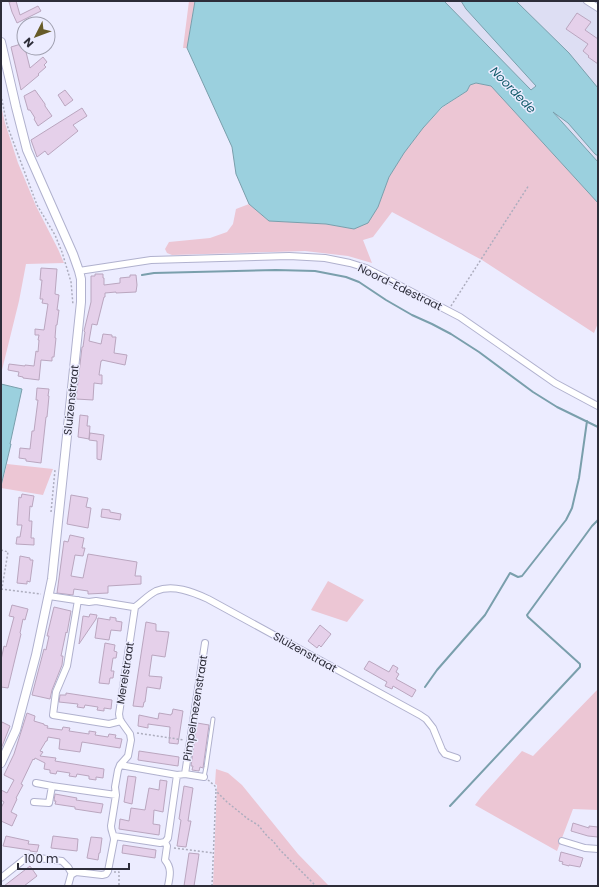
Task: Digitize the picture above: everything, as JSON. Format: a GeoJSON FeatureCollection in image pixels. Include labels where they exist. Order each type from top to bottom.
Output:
{"type":"FeatureCollection","features":[{"type":"Feature","properties":{"kind":"street"},"geometry":{"type":"LineString","coordinates":[[587,1],[598,8]]}},
{"type":"Feature","properties":{"kind":"street","name":"Sluizenstraat"},"geometry":{"type":"LineString","coordinates":[[1,42],[27,150],[73,254],[79,271],[81,289],[81,302],[53,574],[36,655],[16,730],[1,763]]}},
{"type":"Feature","properties":{"kind":"street","name":"Noord-Edestraat"},"geometry":{"type":"LineString","coordinates":[[79,271],[151,260],[271,256],[312,257],[339,261],[366,268],[460,317],[555,383],[598,406]]}},
{"type":"Feature","properties":{"kind":"street","name":"Sluizenstraat"},"geometry":{"type":"LineString","coordinates":[[135,607],[156,592],[165,590],[186,590],[208,599],[420,715],[434,728],[442,750],[445,754],[457,758]]}},
{"type":"Feature","properties":{"kind":"street"},"geometry":{"type":"LineString","coordinates":[[49,596],[135,607]]}},
{"type":"Feature","properties":{"kind":"street"},"geometry":{"type":"LineString","coordinates":[[78,600],[67,666],[56,692],[53,715],[109,724],[121,721]]}},
{"type":"Feature","properties":{"kind":"street","name":"Merelstraat"},"geometry":{"type":"LineString","coordinates":[[130,734],[119,717],[135,607]]}},
{"type":"Feature","properties":{"kind":"street","name":"Pimpelmezenstraat"},"geometry":{"type":"LineString","coordinates":[[185,774],[205,643]]}},
{"type":"Feature","properties":{"kind":"street"},"geometry":{"type":"LineString","coordinates":[[68,886],[70,877],[76,872],[102,875],[106,874],[108,871],[114,836],[111,831],[111,826],[116,795],[115,787],[120,765],[126,759],[129,752],[131,740],[130,734]]}},
{"type":"Feature","properties":{"kind":"street"},"geometry":{"type":"LineString","coordinates":[[120,765],[177,775],[185,774],[204,777]]}},
{"type":"Feature","properties":{"kind":"street"},"geometry":{"type":"LineString","coordinates":[[168,886],[170,870],[169,864],[165,860],[166,844],[177,775]]}},
{"type":"Feature","properties":{"kind":"street"},"geometry":{"type":"LineString","coordinates":[[36,783],[116,795]]}},
{"type":"Feature","properties":{"kind":"street"},"geometry":{"type":"LineString","coordinates":[[34,802],[49,803],[52,786]]}},
{"type":"Feature","properties":{"kind":"street"},"geometry":{"type":"LineString","coordinates":[[114,836],[166,844]]}},
{"type":"Feature","properties":{"kind":"street"},"geometry":{"type":"LineString","coordinates":[[562,841],[585,848],[598,849]]}},
{"type":"Feature","properties":{"kind":"street"},"geometry":{"type":"LineString","coordinates":[[19,855],[24,860]]}},
{"type":"Feature","properties":{"kind":"street"},"geometry":{"type":"LineString","coordinates":[[1,878],[26,858],[31,857],[62,861],[72,874]]}},
{"type":"Feature","properties":{"kind":"lane"},"geometry":{"type":"LineString","coordinates":[[204,777],[213,719]]}},
{"type":"Feature","properties":{"kind":"path"},"geometry":{"type":"LineString","coordinates":[[1,95],[7,125],[37,205],[55,235],[69,272]]}},
{"type":"Feature","properties":{"kind":"path"},"geometry":{"type":"LineString","coordinates":[[448,310],[529,185]]}},
{"type":"Feature","properties":{"kind":"path"},"geometry":{"type":"LineString","coordinates":[[1,550],[8,552],[1,589],[49,596]]}},
{"type":"Feature","properties":{"kind":"path"},"geometry":{"type":"LineString","coordinates":[[130,734],[143,733],[190,741]]}},
{"type":"Feature","properties":{"kind":"path"},"geometry":{"type":"LineString","coordinates":[[204,777],[212,782],[216,790],[231,806],[258,825],[280,850],[316,886]]}},
{"type":"Feature","properties":{"kind":"path"},"geometry":{"type":"LineString","coordinates":[[212,886],[216,790]]}},
{"type":"Feature","properties":{"kind":"path"},"geometry":{"type":"LineString","coordinates":[[166,844],[213,853]]}},
{"type":"Feature","properties":{"kind":"path"},"geometry":{"type":"LineString","coordinates":[[108,871],[119,872],[119,886]]}},
{"type":"Feature","properties":{"kind":"shaded area"},"geometry":{"type":"Polygon","coordinates":[[[189,1],[195,1],[187,48],[183,48],[189,1]]]}},
{"type":"Feature","properties":{"kind":"shaded area"},"geometry":{"type":"Polygon","coordinates":[[[444,1],[598,1],[598,162],[551,109],[444,1]]]}},
{"type":"Feature","properties":{"kind":"shaded area"},"geometry":{"type":"Polygon","coordinates":[[[476,83],[491,86],[598,203],[598,323],[594,333],[482,260],[392,212],[373,237],[363,240],[372,263],[348,256],[305,251],[172,255],[167,253],[165,249],[169,242],[210,238],[227,232],[233,224],[236,209],[249,204],[269,221],[326,224],[354,229],[378,207],[389,177],[404,153],[423,128],[443,107],[467,91],[470,85],[476,83]]]}},
{"type":"Feature","properties":{"kind":"shaded area"},"geometry":{"type":"Polygon","coordinates":[[[1,105],[5,123],[18,163],[36,206],[64,263],[26,264],[19,301],[1,374],[1,105]]]}},
{"type":"Feature","properties":{"kind":"shaded area"},"geometry":{"type":"Polygon","coordinates":[[[7,464],[53,469],[43,495],[1,488],[7,464]]]}},
{"type":"Feature","properties":{"kind":"shaded area"},"geometry":{"type":"Polygon","coordinates":[[[328,581],[364,600],[347,622],[311,610],[328,581]]]}},
{"type":"Feature","properties":{"kind":"shaded area"},"geometry":{"type":"Polygon","coordinates":[[[598,689],[598,810],[573,809],[557,851],[475,805],[522,751],[533,756],[598,689]]]}},
{"type":"Feature","properties":{"kind":"shaded area"},"geometry":{"type":"Polygon","coordinates":[[[216,769],[228,773],[242,785],[298,854],[329,886],[213,886],[217,785],[215,784],[216,769]]]}},
{"type":"Feature","properties":{"kind":"water","name":"Noordede"},"geometry":{"type":"Polygon","coordinates":[[[195,1],[444,1],[531,90],[536,86],[466,9],[461,1],[516,1],[569,53],[598,88],[598,156],[568,123],[553,112],[598,162],[598,203],[491,86],[476,83],[470,85],[467,91],[442,107],[423,128],[404,153],[389,177],[378,207],[368,223],[354,229],[326,224],[269,221],[249,204],[236,174],[232,147],[187,48],[195,1]]]}},
{"type":"Feature","properties":{"kind":"water"},"geometry":{"type":"Polygon","coordinates":[[[1,384],[22,389],[1,486],[1,384]]]}},
{"type":"Feature","properties":{"kind":"building"},"geometry":{"type":"Polygon","coordinates":[[[16,1],[20,15],[38,6],[41,11],[31,16],[16,16],[16,21],[9,2],[16,1]]]}},
{"type":"Feature","properties":{"kind":"building"},"geometry":{"type":"Polygon","coordinates":[[[577,13],[591,22],[585,30],[598,39],[598,64],[588,57],[589,56],[583,51],[588,44],[566,29],[577,13]]]}},
{"type":"Feature","properties":{"kind":"building"},"geometry":{"type":"Polygon","coordinates":[[[16,46],[16,56],[27,56],[30,68],[43,57],[47,62],[44,65],[46,67],[38,74],[39,75],[21,90],[11,47],[16,46]]]}},
{"type":"Feature","properties":{"kind":"building"},"geometry":{"type":"Polygon","coordinates":[[[35,90],[52,116],[38,126],[30,110],[28,110],[24,96],[35,90]]]}},
{"type":"Feature","properties":{"kind":"building"},"geometry":{"type":"Polygon","coordinates":[[[65,90],[73,100],[65,106],[58,95],[65,90]]]}},
{"type":"Feature","properties":{"kind":"building"},"geometry":{"type":"Polygon","coordinates":[[[82,108],[87,116],[73,125],[78,131],[48,155],[45,151],[37,157],[31,140],[82,108]]]}},
{"type":"Feature","properties":{"kind":"building"},"geometry":{"type":"Polygon","coordinates":[[[41,268],[57,269],[55,294],[59,295],[57,310],[59,310],[56,325],[54,357],[52,357],[52,361],[41,360],[39,380],[23,378],[18,376],[19,372],[8,370],[9,364],[34,366],[36,351],[38,352],[39,340],[39,335],[35,335],[35,329],[44,330],[48,304],[42,303],[43,299],[40,299],[42,280],[40,280],[41,268]]]}},
{"type":"Feature","properties":{"kind":"building"},"geometry":{"type":"Polygon","coordinates":[[[95,274],[103,274],[104,285],[120,283],[120,278],[136,275],[136,292],[105,293],[97,325],[92,324],[89,341],[101,344],[103,334],[112,335],[112,337],[116,337],[114,353],[127,355],[125,365],[102,360],[99,375],[102,375],[102,384],[94,383],[93,400],[76,399],[84,331],[91,302],[91,276],[95,276],[95,274]]]}},
{"type":"Feature","properties":{"kind":"building"},"geometry":{"type":"Polygon","coordinates":[[[37,388],[49,389],[41,463],[26,461],[26,459],[19,458],[20,448],[30,449],[38,400],[36,400],[37,388]]]}},
{"type":"Feature","properties":{"kind":"building"},"geometry":{"type":"Polygon","coordinates":[[[80,415],[88,416],[87,426],[90,426],[89,439],[78,437],[80,415]]]}},
{"type":"Feature","properties":{"kind":"building"},"geometry":{"type":"Polygon","coordinates":[[[90,433],[104,435],[101,460],[97,459],[97,441],[89,440],[90,433]]]}},
{"type":"Feature","properties":{"kind":"building"},"geometry":{"type":"Polygon","coordinates":[[[22,494],[34,496],[32,507],[30,506],[29,521],[32,521],[31,538],[34,538],[34,545],[16,544],[17,537],[20,537],[22,525],[17,525],[19,497],[21,498],[22,494]]]}},
{"type":"Feature","properties":{"kind":"building"},"geometry":{"type":"Polygon","coordinates":[[[71,495],[88,498],[86,507],[91,508],[88,528],[67,524],[71,495]]]}},
{"type":"Feature","properties":{"kind":"building"},"geometry":{"type":"Polygon","coordinates":[[[102,509],[121,514],[120,520],[101,517],[102,509]]]}},
{"type":"Feature","properties":{"kind":"building"},"geometry":{"type":"Polygon","coordinates":[[[70,535],[84,538],[82,548],[85,548],[83,556],[75,555],[71,576],[83,578],[88,554],[137,562],[135,576],[141,576],[141,584],[108,586],[108,593],[88,594],[88,591],[74,589],[73,595],[57,593],[64,541],[68,542],[70,535]]]}},
{"type":"Feature","properties":{"kind":"building"},"geometry":{"type":"Polygon","coordinates":[[[20,556],[33,560],[30,582],[27,581],[27,584],[17,583],[20,556]]]}},
{"type":"Feature","properties":{"kind":"building"},"geometry":{"type":"Polygon","coordinates":[[[12,605],[28,609],[25,620],[23,619],[21,634],[8,688],[1,687],[1,660],[14,617],[9,616],[12,605]]]}},
{"type":"Feature","properties":{"kind":"building"},"geometry":{"type":"Polygon","coordinates":[[[54,607],[71,611],[61,656],[63,656],[62,665],[50,699],[32,695],[44,649],[46,650],[49,636],[47,636],[54,607]]]}},
{"type":"Feature","properties":{"kind":"building"},"geometry":{"type":"Polygon","coordinates":[[[90,614],[97,615],[96,619],[79,644],[83,616],[89,617],[90,614]]]}},
{"type":"Feature","properties":{"kind":"building"},"geometry":{"type":"Polygon","coordinates":[[[110,617],[116,618],[116,621],[122,622],[121,631],[111,630],[109,640],[95,638],[98,618],[110,620],[110,617]]]}},
{"type":"Feature","properties":{"kind":"building"},"geometry":{"type":"Polygon","coordinates":[[[146,622],[156,624],[156,631],[169,632],[165,657],[152,655],[149,676],[162,677],[160,689],[147,687],[143,707],[133,706],[146,622]]]}},
{"type":"Feature","properties":{"kind":"building"},"geometry":{"type":"Polygon","coordinates":[[[320,625],[331,634],[321,647],[319,645],[317,648],[308,641],[320,625]]]}},
{"type":"Feature","properties":{"kind":"building"},"geometry":{"type":"Polygon","coordinates":[[[105,643],[115,645],[114,651],[117,652],[116,658],[113,658],[111,671],[114,671],[113,678],[110,678],[109,684],[99,683],[105,643]]]}},
{"type":"Feature","properties":{"kind":"building"},"geometry":{"type":"Polygon","coordinates":[[[369,661],[389,672],[393,665],[398,668],[396,672],[399,674],[396,679],[416,690],[412,697],[393,686],[392,689],[385,686],[387,682],[364,669],[369,661]]]}},
{"type":"Feature","properties":{"kind":"building"},"geometry":{"type":"Polygon","coordinates":[[[66,693],[112,700],[111,709],[104,708],[104,711],[97,710],[98,707],[85,705],[84,708],[77,707],[78,704],[59,702],[60,695],[66,695],[66,693]]]}},
{"type":"Feature","properties":{"kind":"building"},"geometry":{"type":"Polygon","coordinates":[[[173,709],[183,711],[178,744],[169,743],[170,727],[148,724],[148,728],[138,726],[139,715],[158,719],[159,713],[171,715],[173,709]]]}},
{"type":"Feature","properties":{"kind":"building"},"geometry":{"type":"Polygon","coordinates":[[[27,713],[35,716],[34,721],[48,726],[47,728],[62,730],[63,727],[70,728],[69,731],[89,734],[89,731],[96,732],[95,735],[108,737],[109,734],[116,735],[115,738],[122,739],[120,748],[82,742],[80,752],[59,749],[60,739],[48,737],[40,751],[43,752],[40,756],[56,758],[55,761],[104,769],[103,778],[96,777],[96,780],[89,779],[89,776],[77,774],[76,777],[69,776],[70,773],[57,771],[56,774],[50,773],[50,770],[44,769],[45,763],[35,758],[34,760],[33,759],[21,784],[23,785],[11,812],[17,815],[12,826],[1,821],[1,808],[4,802],[1,800],[1,790],[7,793],[14,780],[4,775],[14,754],[27,713]]]}},
{"type":"Feature","properties":{"kind":"building"},"geometry":{"type":"Polygon","coordinates":[[[2,722],[10,726],[1,749],[1,726],[2,722]]]}},
{"type":"Feature","properties":{"kind":"building"},"geometry":{"type":"Polygon","coordinates":[[[197,723],[209,725],[203,768],[200,767],[199,771],[192,770],[193,766],[191,766],[197,723]]]}},
{"type":"Feature","properties":{"kind":"building"},"geometry":{"type":"Polygon","coordinates":[[[139,751],[179,757],[178,766],[138,760],[139,751]]]}},
{"type":"Feature","properties":{"kind":"building"},"geometry":{"type":"Polygon","coordinates":[[[128,776],[136,777],[132,804],[124,802],[128,776]]]}},
{"type":"Feature","properties":{"kind":"building"},"geometry":{"type":"Polygon","coordinates":[[[160,780],[167,781],[163,812],[154,810],[153,824],[160,825],[159,835],[119,829],[120,819],[129,821],[131,808],[145,810],[149,788],[159,790],[160,780]]]}},
{"type":"Feature","properties":{"kind":"building"},"geometry":{"type":"Polygon","coordinates":[[[184,786],[193,788],[188,821],[191,821],[186,847],[177,846],[184,786]]]}},
{"type":"Feature","properties":{"kind":"building"},"geometry":{"type":"Polygon","coordinates":[[[55,794],[77,798],[76,800],[103,804],[101,813],[55,804],[55,794]]]}},
{"type":"Feature","properties":{"kind":"building"},"geometry":{"type":"Polygon","coordinates":[[[573,823],[589,828],[589,826],[598,827],[598,837],[571,831],[573,823]]]}},
{"type":"Feature","properties":{"kind":"building"},"geometry":{"type":"Polygon","coordinates":[[[6,836],[29,841],[28,844],[39,845],[37,852],[3,846],[6,836]]]}},
{"type":"Feature","properties":{"kind":"building"},"geometry":{"type":"Polygon","coordinates":[[[53,836],[78,839],[77,851],[51,848],[53,836]]]}},
{"type":"Feature","properties":{"kind":"building"},"geometry":{"type":"Polygon","coordinates":[[[91,837],[102,838],[98,860],[87,858],[91,837]]]}},
{"type":"Feature","properties":{"kind":"building"},"geometry":{"type":"Polygon","coordinates":[[[123,845],[156,850],[155,858],[122,853],[123,845]]]}},
{"type":"Feature","properties":{"kind":"building"},"geometry":{"type":"Polygon","coordinates":[[[561,852],[583,858],[580,867],[562,864],[563,862],[559,861],[561,852]]]}},
{"type":"Feature","properties":{"kind":"building"},"geometry":{"type":"Polygon","coordinates":[[[189,853],[199,854],[198,861],[194,886],[184,886],[189,853]]]}},
{"type":"Feature","properties":{"kind":"building"},"geometry":{"type":"Polygon","coordinates":[[[30,866],[37,876],[24,886],[4,886],[30,866]]]}},
{"type":"Feature","properties":{"kind":"waterway"},"geometry":{"type":"LineString","coordinates":[[142,275],[154,273],[276,270],[315,271],[346,277],[359,282],[412,315],[451,334],[479,352],[533,392],[557,407],[598,427]]}},
{"type":"Feature","properties":{"kind":"waterway"},"geometry":{"type":"LineString","coordinates":[[425,687],[437,670],[485,615],[510,573],[518,577],[522,576],[566,520],[572,508],[579,478],[587,421]]}},
{"type":"Feature","properties":{"kind":"waterway"},"geometry":{"type":"LineString","coordinates":[[450,806],[580,667],[580,664],[527,615],[592,526],[598,520]]}}]}
